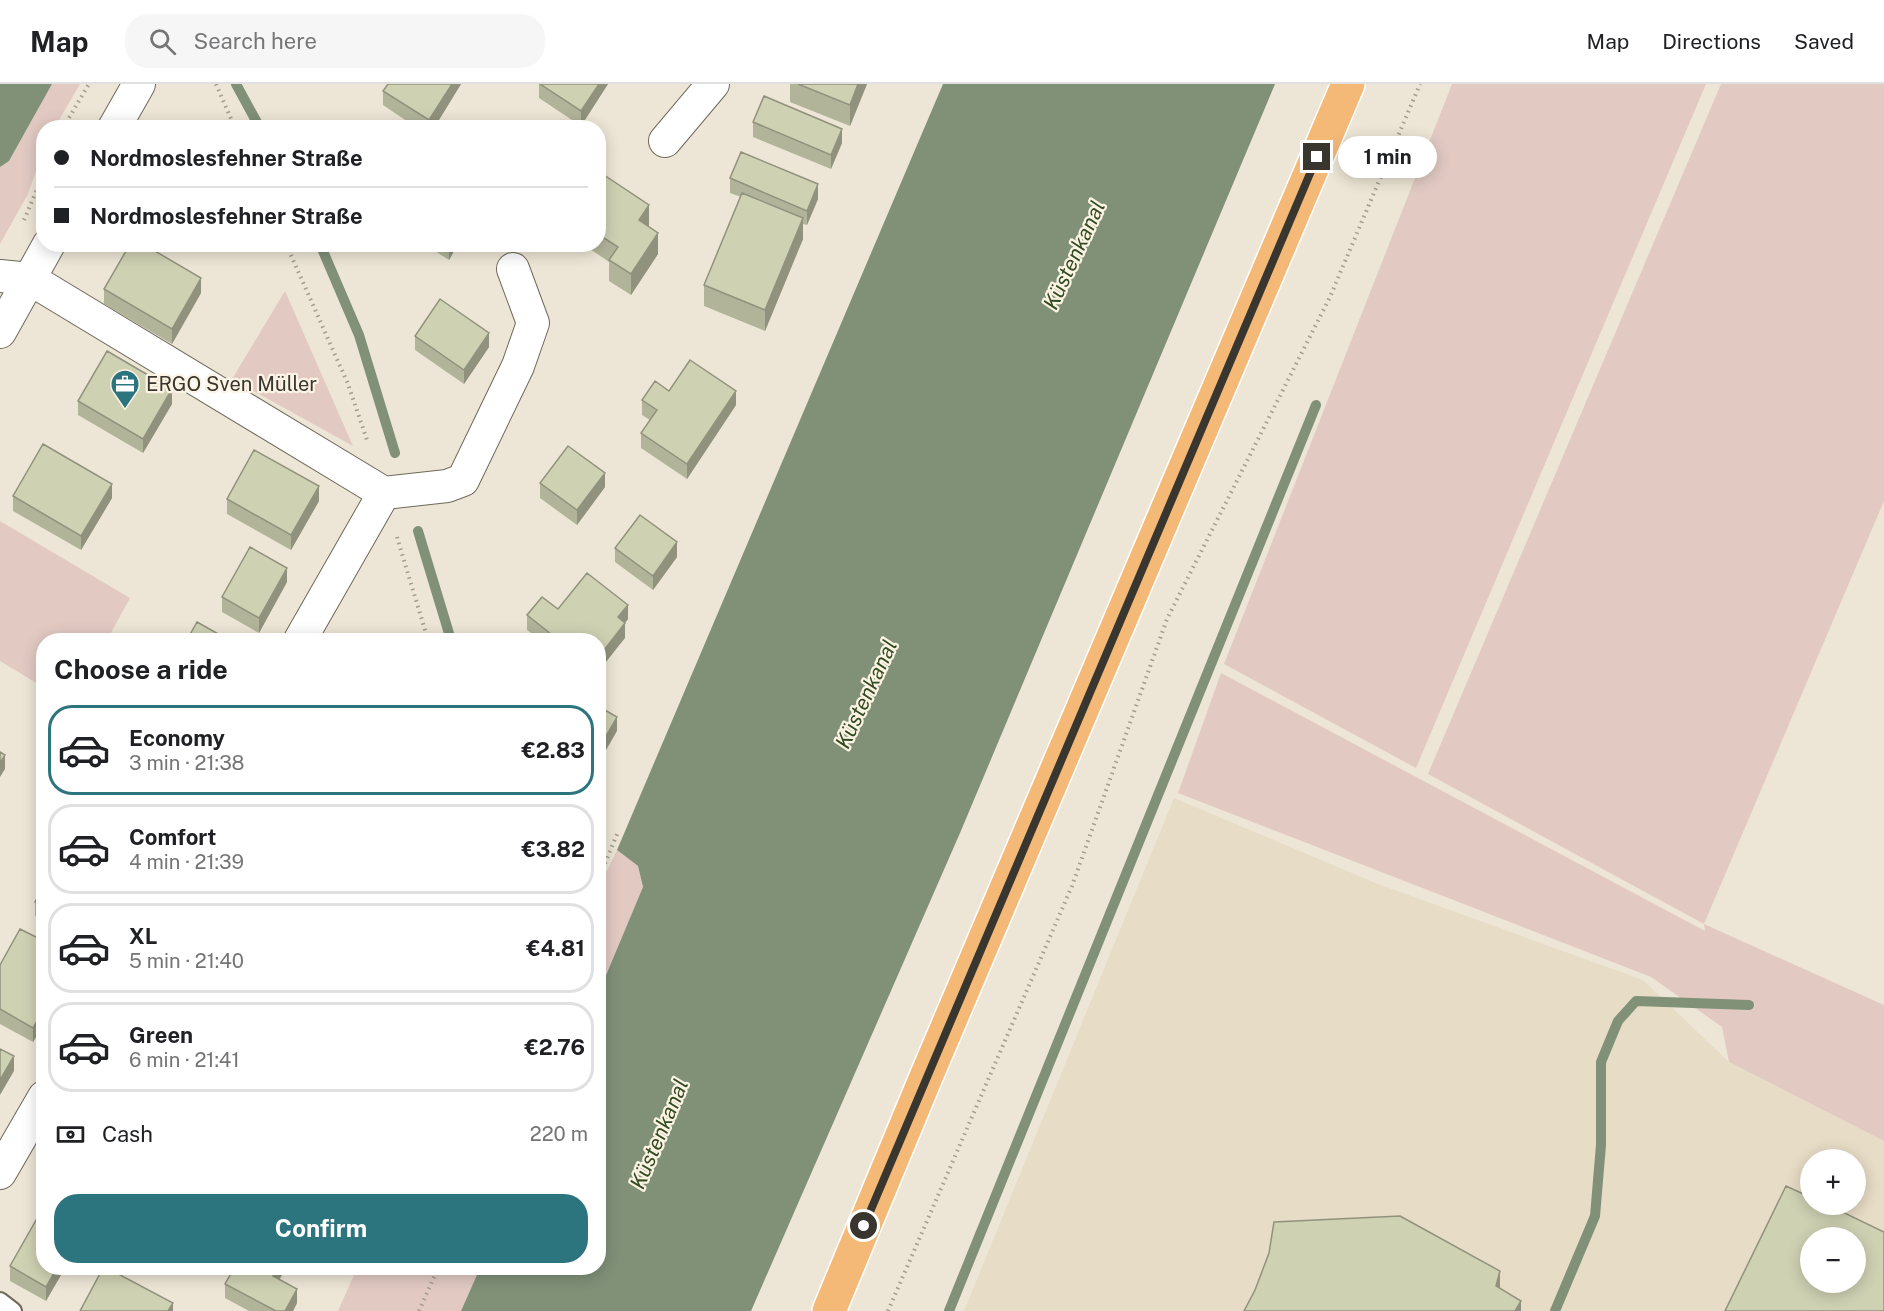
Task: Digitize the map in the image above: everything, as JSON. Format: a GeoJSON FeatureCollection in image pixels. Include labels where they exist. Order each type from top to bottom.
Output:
{"type":"FeatureCollection","features":[{"type":"Feature","properties":{"kind":"main road"},"geometry":{"type":"LineString","coordinates":[[829,1311],[1348,84]]}},
{"type":"Feature","properties":{"kind":"street"},"geometry":{"type":"LineString","coordinates":[[119,120],[139,84]]}},
{"type":"Feature","properties":{"kind":"street"},"geometry":{"type":"LineString","coordinates":[[665,141],[713,84]]}},
{"type":"Feature","properties":{"kind":"street"},"geometry":{"type":"LineString","coordinates":[[0,332],[15,277],[41,252]]}},
{"type":"Feature","properties":{"kind":"street"},"geometry":{"type":"LineString","coordinates":[[15,277],[384,493],[447,486],[463,480],[518,366],[533,323],[513,270]]}},
{"type":"Feature","properties":{"kind":"street"},"geometry":{"type":"LineString","coordinates":[[304,633],[384,493]]}},
{"type":"Feature","properties":{"kind":"street"},"geometry":{"type":"LineString","coordinates":[[0,1173],[36,1111]]}},
{"type":"Feature","properties":{"kind":"lane"},"geometry":{"type":"LineString","coordinates":[[0,1300],[14,1311]]}},
{"type":"Feature","properties":{"kind":"path"},"geometry":{"type":"LineString","coordinates":[[68,120],[89,84]]}},
{"type":"Feature","properties":{"kind":"path"},"geometry":{"type":"LineString","coordinates":[[216,84],[232,120]]}},
{"type":"Feature","properties":{"kind":"path"},"geometry":{"type":"LineString","coordinates":[[888,1311],[1072,886],[1167,619],[1330,297],[1420,84]]}},
{"type":"Feature","properties":{"kind":"path"},"geometry":{"type":"LineString","coordinates":[[21,225],[36,191]]}},
{"type":"Feature","properties":{"kind":"path"},"geometry":{"type":"LineString","coordinates":[[290,252],[348,384],[384,493],[426,633]]}},
{"type":"Feature","properties":{"kind":"path"},"geometry":{"type":"LineString","coordinates":[[606,861],[618,832]]}},
{"type":"Feature","properties":{"kind":"path"},"geometry":{"type":"LineString","coordinates":[[419,1311],[435,1275]]}},
{"type":"Feature","properties":{"kind":"shaded area"},"geometry":{"type":"Polygon","coordinates":[[[52,84],[80,84],[59,120],[36,120],[36,171],[28,194],[0,244],[0,167],[9,161],[52,84]]]}},
{"type":"Feature","properties":{"kind":"shaded area"},"geometry":{"type":"Polygon","coordinates":[[[1452,84],[1706,84],[1416,768],[1224,664],[1452,84]]]}},
{"type":"Feature","properties":{"kind":"shaded area"},"geometry":{"type":"Polygon","coordinates":[[[1721,84],[1884,84],[1884,501],[1704,924],[1428,774],[1721,84]]]}},
{"type":"Feature","properties":{"kind":"shaded area"},"geometry":{"type":"Polygon","coordinates":[[[285,291],[353,446],[232,379],[285,291]]]}},
{"type":"Feature","properties":{"kind":"shaded area"},"geometry":{"type":"Polygon","coordinates":[[[0,521],[130,598],[111,633],[36,633],[36,683],[0,661],[0,521]]]}},
{"type":"Feature","properties":{"kind":"shaded area"},"geometry":{"type":"Polygon","coordinates":[[[1221,673],[1705,931],[1704,924],[1884,1005],[1884,1141],[1729,1062],[1722,1027],[1651,977],[1178,793],[1221,673]]]}},
{"type":"Feature","properties":{"kind":"shaded area"},"geometry":{"type":"Polygon","coordinates":[[[1174,798],[1378,884],[1643,980],[1729,1062],[1884,1141],[1884,1311],[964,1311],[1174,798]]]}},
{"type":"Feature","properties":{"kind":"shaded area"},"geometry":{"type":"Polygon","coordinates":[[[617,850],[638,866],[643,888],[606,975],[606,871],[617,850]]]}},
{"type":"Feature","properties":{"kind":"shaded area"},"geometry":{"type":"Polygon","coordinates":[[[354,1275],[477,1275],[461,1311],[338,1311],[354,1275]]]}},
{"type":"Feature","properties":{"kind":"water"},"geometry":{"type":"Polygon","coordinates":[[[0,84],[52,84],[9,161],[0,167],[0,84]]]}},
{"type":"Feature","properties":{"kind":"water","name":"Küstenkanal"},"geometry":{"type":"Polygon","coordinates":[[[943,84],[1275,84],[960,833],[751,1311],[461,1311],[477,1275],[606,1275],[606,975],[643,887],[638,866],[617,850],[943,84]]]}},
{"type":"Feature","properties":{"kind":"building"},"geometry":{"type":"Polygon","coordinates":[[[388,84],[452,84],[429,120],[383,91],[388,84]]]}},
{"type":"Feature","properties":{"kind":"building"},"geometry":{"type":"Polygon","coordinates":[[[540,84],[599,84],[581,111],[540,84]]]}},
{"type":"Feature","properties":{"kind":"building"},"geometry":{"type":"Polygon","coordinates":[[[798,84],[858,84],[850,105],[798,84]]]}},
{"type":"Feature","properties":{"kind":"building"},"geometry":{"type":"Polygon","coordinates":[[[764,96],[842,129],[831,155],[753,122],[764,96]]]}},
{"type":"Feature","properties":{"kind":"building"},"geometry":{"type":"Polygon","coordinates":[[[741,152],[818,184],[807,211],[730,178],[741,152]]]}},
{"type":"Feature","properties":{"kind":"building"},"geometry":{"type":"Polygon","coordinates":[[[606,176],[649,205],[639,220],[658,233],[631,274],[609,260],[618,247],[606,239],[606,176]]]}},
{"type":"Feature","properties":{"kind":"building"},"geometry":{"type":"Polygon","coordinates":[[[742,193],[803,218],[765,310],[704,285],[742,193]]]}},
{"type":"Feature","properties":{"kind":"building"},"geometry":{"type":"Polygon","coordinates":[[[125,252],[157,252],[201,278],[172,329],[104,289],[125,252]]]}},
{"type":"Feature","properties":{"kind":"building"},"geometry":{"type":"Polygon","coordinates":[[[440,299],[489,333],[464,370],[415,336],[440,299]]]}},
{"type":"Feature","properties":{"kind":"building","name":"ERGO Sven Müller"},"geometry":{"type":"Polygon","coordinates":[[[107,351],[172,389],[143,439],[78,401],[107,351]]]}},
{"type":"Feature","properties":{"kind":"building"},"geometry":{"type":"Polygon","coordinates":[[[690,360],[736,391],[687,464],[641,433],[657,410],[642,400],[655,381],[669,391],[690,360]]]}},
{"type":"Feature","properties":{"kind":"building"},"geometry":{"type":"Polygon","coordinates":[[[43,444],[112,484],[81,536],[13,496],[43,444]]]}},
{"type":"Feature","properties":{"kind":"building"},"geometry":{"type":"Polygon","coordinates":[[[568,446],[605,473],[577,510],[540,483],[568,446]]]}},
{"type":"Feature","properties":{"kind":"building"},"geometry":{"type":"Polygon","coordinates":[[[254,450],[319,486],[291,535],[227,499],[254,450]]]}},
{"type":"Feature","properties":{"kind":"building"},"geometry":{"type":"Polygon","coordinates":[[[640,515],[677,542],[653,576],[615,548],[640,515]]]}},
{"type":"Feature","properties":{"kind":"building"},"geometry":{"type":"Polygon","coordinates":[[[250,547],[287,568],[259,618],[222,597],[250,547]]]}},
{"type":"Feature","properties":{"kind":"building"},"geometry":{"type":"Polygon","coordinates":[[[587,573],[628,605],[618,617],[625,623],[606,648],[606,633],[550,633],[527,615],[542,597],[558,609],[587,573]]]}},
{"type":"Feature","properties":{"kind":"building"},"geometry":{"type":"Polygon","coordinates":[[[197,622],[217,633],[191,633],[197,622]]]}},
{"type":"Feature","properties":{"kind":"building"},"geometry":{"type":"Polygon","coordinates":[[[606,711],[617,717],[606,736],[606,711]]]}},
{"type":"Feature","properties":{"kind":"building"},"geometry":{"type":"Polygon","coordinates":[[[0,752],[5,755],[0,763],[0,752]]]}},
{"type":"Feature","properties":{"kind":"building"},"geometry":{"type":"Polygon","coordinates":[[[20,929],[36,937],[36,1023],[33,1028],[0,1009],[0,965],[20,929]]]}},
{"type":"Feature","properties":{"kind":"building"},"geometry":{"type":"Polygon","coordinates":[[[0,1049],[14,1056],[0,1080],[0,1049]]]}},
{"type":"Feature","properties":{"kind":"building"},"geometry":{"type":"Polygon","coordinates":[[[1786,1186],[1800,1192],[1800,1215],[1849,1215],[1884,1232],[1884,1311],[1725,1311],[1786,1186]]]}},
{"type":"Feature","properties":{"kind":"building"},"geometry":{"type":"Polygon","coordinates":[[[1400,1216],[1500,1271],[1496,1286],[1521,1301],[1515,1311],[1244,1311],[1269,1253],[1274,1222],[1400,1216]]]}},
{"type":"Feature","properties":{"kind":"building"},"geometry":{"type":"Polygon","coordinates":[[[36,1220],[36,1275],[53,1275],[46,1287],[10,1266],[36,1220]]]}},
{"type":"Feature","properties":{"kind":"building"},"geometry":{"type":"Polygon","coordinates":[[[99,1275],[120,1275],[173,1303],[168,1311],[80,1311],[99,1275]]]}},
{"type":"Feature","properties":{"kind":"building"},"geometry":{"type":"Polygon","coordinates":[[[230,1275],[274,1275],[297,1289],[285,1311],[276,1311],[225,1284],[230,1275]]]}},
{"type":"Feature","properties":{"kind":"waterway"},"geometry":{"type":"LineString","coordinates":[[236,84],[256,120]]}},
{"type":"Feature","properties":{"kind":"waterway"},"geometry":{"type":"LineString","coordinates":[[323,252],[359,335],[395,453]]}},
{"type":"Feature","properties":{"kind":"waterway"},"geometry":{"type":"LineString","coordinates":[[949,1311],[1316,405]]}},
{"type":"Feature","properties":{"kind":"waterway"},"geometry":{"type":"LineString","coordinates":[[418,531],[449,633]]}},
{"type":"Feature","properties":{"kind":"waterway"},"geometry":{"type":"LineString","coordinates":[[1555,1311],[1595,1216],[1601,1145],[1601,1062],[1618,1021],[1636,1001],[1749,1005]]}},
{"type":"Feature","properties":{"kind":"place","name":"ERGO Sven Müller"},"geometry":{"type":"Point","coordinates":[125,410]}},
{"type":"Feature","properties":{"kind":"route"},"geometry":{"type":"LineString","coordinates":[[864,1226],[1317,157]]}}]}
